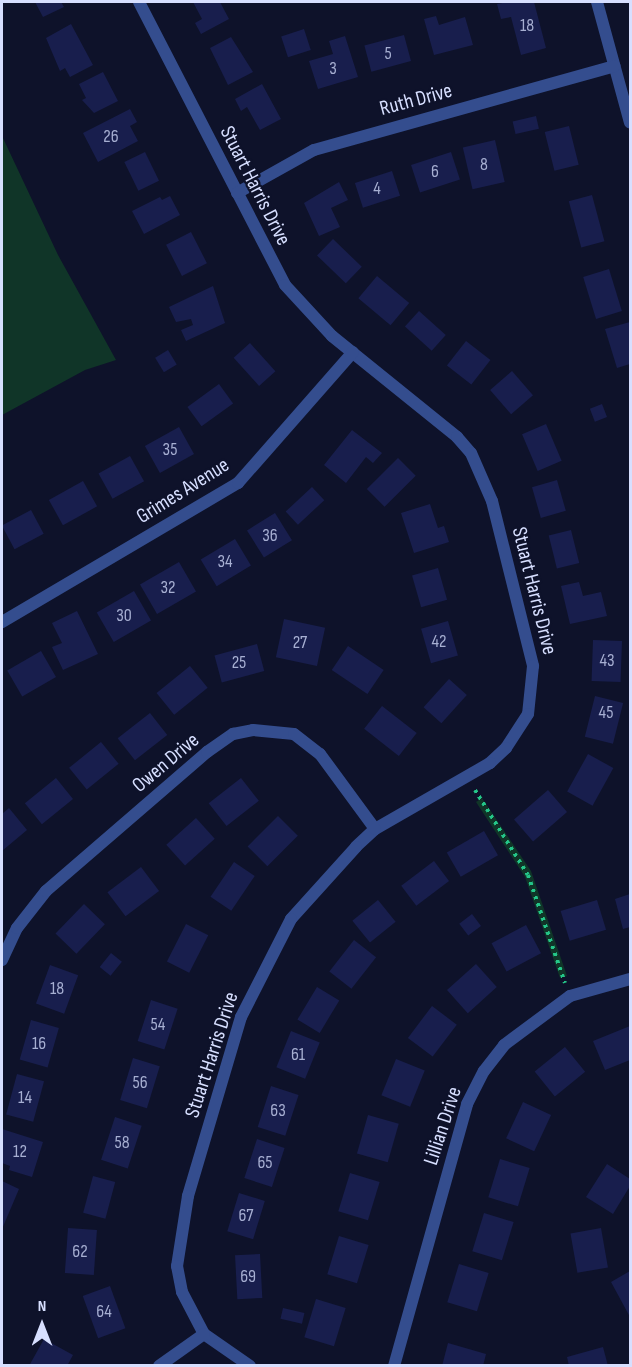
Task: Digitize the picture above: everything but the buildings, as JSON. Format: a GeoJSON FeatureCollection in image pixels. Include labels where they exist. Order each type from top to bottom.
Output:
{"type":"FeatureCollection","features":[{"type":"Feature","properties":{"kind":"street","name":"Stuart Harris Drive"},"geometry":{"type":"LineString","coordinates":[[139,2],[285,285],[304,309],[457,437],[471,453],[492,501],[527,630],[533,666],[528,714],[506,748],[466,777],[375,829],[291,919],[241,1017],[180,1232],[177,1266],[182,1292],[204,1334],[250,1365]]}},
{"type":"Feature","properties":{"kind":"street"},"geometry":{"type":"LineString","coordinates":[[597,2],[630,123]]}},
{"type":"Feature","properties":{"kind":"street","name":"Ruth Drive"},"geometry":{"type":"LineString","coordinates":[[237,193],[314,150],[614,66]]}},
{"type":"Feature","properties":{"kind":"street","name":"Grimes Avenue"},"geometry":{"type":"LineString","coordinates":[[2,622],[238,483],[353,352]]}},
{"type":"Feature","properties":{"kind":"street","name":"Owen Drive"},"geometry":{"type":"LineString","coordinates":[[2,960],[17,928],[46,891],[233,734],[254,730],[294,734],[320,754],[375,829]]}},
{"type":"Feature","properties":{"kind":"street","name":"Lillian Drive"},"geometry":{"type":"LineString","coordinates":[[394,1365],[467,1104],[484,1071],[504,1045],[570,996],[630,979]]}},
{"type":"Feature","properties":{"kind":"street"},"geometry":{"type":"LineString","coordinates":[[159,1365],[204,1334]]}},
{"type":"Feature","properties":{"kind":"path"},"geometry":{"type":"LineString","coordinates":[[466,777],[528,875],[570,996]]}},
{"type":"Feature","properties":{"kind":"green space"},"geometry":{"type":"Polygon","coordinates":[[[2,136],[58,255],[116,360],[85,370],[2,415],[2,136]]]}},
{"type":"Feature","properties":{"kind":"green space"},"geometry":{"type":"Polygon","coordinates":[[[482,798],[531,871],[567,976],[560,978],[525,877],[476,802],[482,798]]]}}]}
